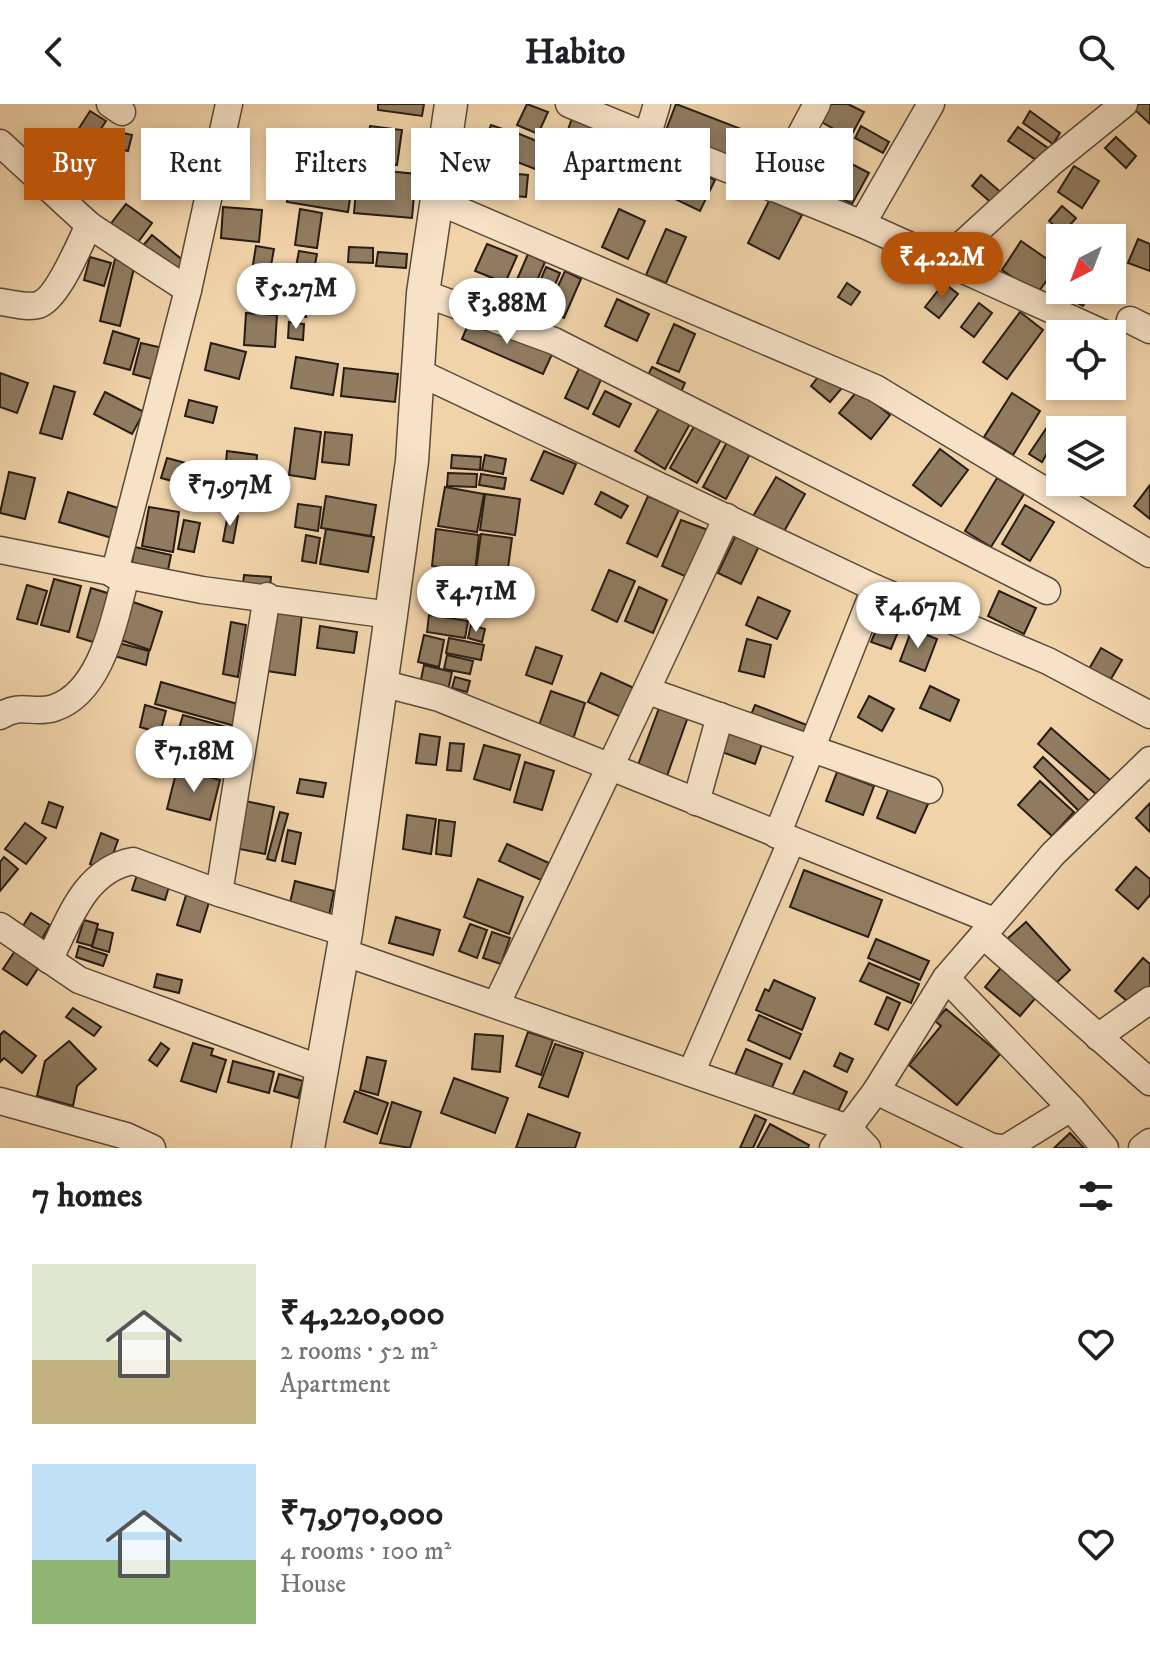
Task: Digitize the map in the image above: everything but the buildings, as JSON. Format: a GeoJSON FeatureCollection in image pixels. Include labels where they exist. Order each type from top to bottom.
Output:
{"type":"FeatureCollection","features":[{"type":"Feature","properties":{"kind":"street"},"geometry":{"type":"LineString","coordinates":[[0,716],[14,707],[49,710],[73,701],[86,683],[111,634],[120,575],[229,104]]}},
{"type":"Feature","properties":{"kind":"street"},"geometry":{"type":"LineString","coordinates":[[447,128],[451,104]]}},
{"type":"Feature","properties":{"kind":"street"},"geometry":{"type":"LineString","coordinates":[[569,104],[632,128]]}},
{"type":"Feature","properties":{"kind":"street"},"geometry":{"type":"LineString","coordinates":[[650,128],[657,104]]}},
{"type":"Feature","properties":{"kind":"street"},"geometry":{"type":"LineString","coordinates":[[804,128],[817,104]]}},
{"type":"Feature","properties":{"kind":"street"},"geometry":{"type":"LineString","coordinates":[[862,224],[931,104]]}},
{"type":"Feature","properties":{"kind":"street"},"geometry":{"type":"LineString","coordinates":[[945,260],[1051,163],[1124,104]]}},
{"type":"Feature","properties":{"kind":"street"},"geometry":{"type":"LineString","coordinates":[[0,143],[89,225],[188,290]]}},
{"type":"Feature","properties":{"kind":"street"},"geometry":{"type":"LineString","coordinates":[[308,1148],[344,942],[412,461],[423,293],[435,200],[875,388],[1150,554]]}},
{"type":"Feature","properties":{"kind":"street"},"geometry":{"type":"LineString","coordinates":[[802,200],[1092,320]]}},
{"type":"Feature","properties":{"kind":"street"},"geometry":{"type":"LineString","coordinates":[[0,302],[35,306],[44,302],[57,288],[89,225]]}},
{"type":"Feature","properties":{"kind":"street"},"geometry":{"type":"LineString","coordinates":[[423,293],[554,341],[1047,591]]}},
{"type":"Feature","properties":{"kind":"street"},"geometry":{"type":"LineString","coordinates":[[418,372],[875,588],[1048,661],[1150,715]]}},
{"type":"Feature","properties":{"kind":"street"},"geometry":{"type":"LineString","coordinates":[[496,1005],[608,766],[648,691],[727,517]]}},
{"type":"Feature","properties":{"kind":"street"},"geometry":{"type":"LineString","coordinates":[[0,550],[202,590],[267,596],[391,615]]}},
{"type":"Feature","properties":{"kind":"street"},"geometry":{"type":"LineString","coordinates":[[691,1073],[784,837],[812,748],[875,588]]}},
{"type":"Feature","properties":{"kind":"street"},"geometry":{"type":"LineString","coordinates":[[219,893],[267,596]]}},
{"type":"Feature","properties":{"kind":"street"},"geometry":{"type":"LineString","coordinates":[[381,683],[439,698],[608,766],[784,837],[989,928],[1098,1037],[1150,1082]]}},
{"type":"Feature","properties":{"kind":"street"},"geometry":{"type":"LineString","coordinates":[[648,691],[929,790]]}},
{"type":"Feature","properties":{"kind":"street"},"geometry":{"type":"LineString","coordinates":[[696,802],[720,716]]}},
{"type":"Feature","properties":{"kind":"street"},"geometry":{"type":"LineString","coordinates":[[841,1138],[876,1091],[946,978],[1053,854],[1150,760]]}},
{"type":"Feature","properties":{"kind":"street"},"geometry":{"type":"LineString","coordinates":[[49,960],[85,889],[118,864],[133,861],[344,942],[496,1005],[691,1073],[867,1148]]}},
{"type":"Feature","properties":{"kind":"street"},"geometry":{"type":"LineString","coordinates":[[0,926],[79,980],[324,1070]]}},
{"type":"Feature","properties":{"kind":"street"},"geometry":{"type":"LineString","coordinates":[[946,978],[1071,1108],[1105,1148]]}},
{"type":"Feature","properties":{"kind":"street"},"geometry":{"type":"LineString","coordinates":[[1098,1037],[1150,1000]]}},
{"type":"Feature","properties":{"kind":"street"},"geometry":{"type":"LineString","coordinates":[[876,1091],[992,1147],[1004,1148],[1071,1108]]}},
{"type":"Feature","properties":{"kind":"street"},"geometry":{"type":"LineString","coordinates":[[0,1101],[126,1136],[152,1148]]}},
{"type":"Feature","properties":{"kind":"street"},"geometry":{"type":"LineString","coordinates":[[1142,1148],[1150,1142]]}}]}
